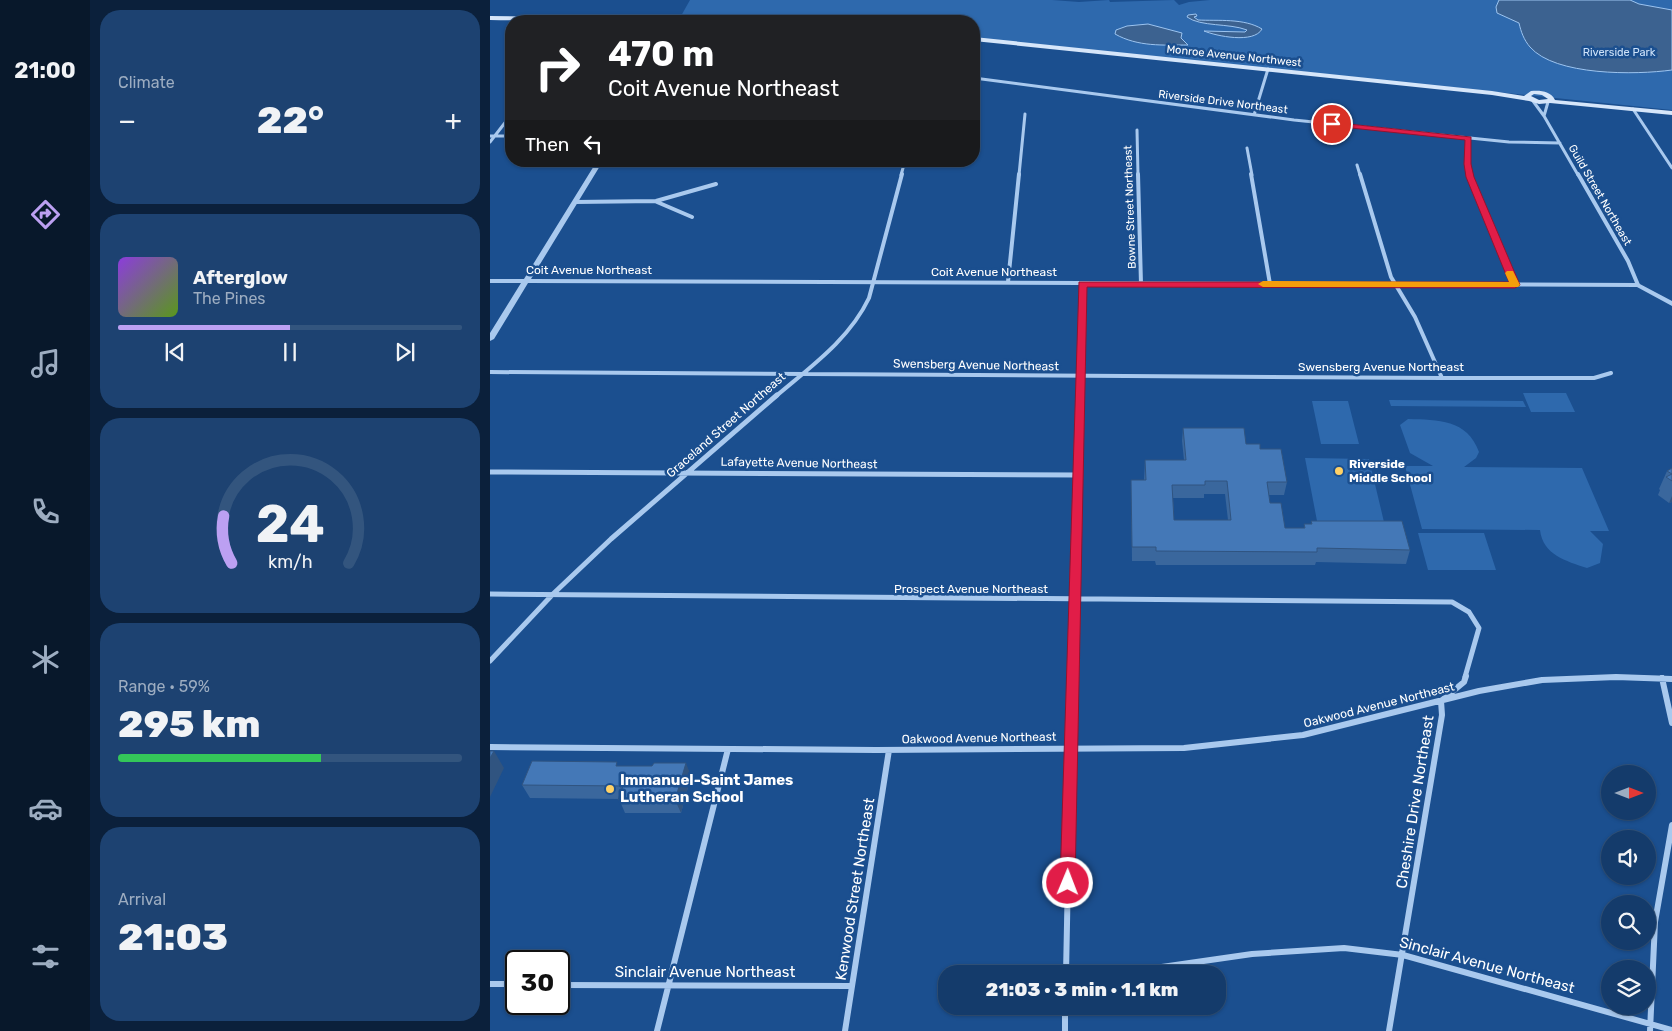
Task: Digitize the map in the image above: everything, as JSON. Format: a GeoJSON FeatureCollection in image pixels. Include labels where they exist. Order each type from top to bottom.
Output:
{"type":"FeatureCollection","features":[{"type":"Feature","properties":{"kind":"main road"},"geometry":{"type":"LineString","coordinates":[[490,18],[505,18]]}},
{"type":"Feature","properties":{"kind":"main road","name":"Monroe Avenue Northwest"},"geometry":{"type":"LineString","coordinates":[[980,41],[1530,98]]}},
{"type":"Feature","properties":{"kind":"main road"},"geometry":{"type":"LineString","coordinates":[[1530,98],[1540,92],[1549,99]]}},
{"type":"Feature","properties":{"kind":"main road"},"geometry":{"type":"LineString","coordinates":[[1530,98],[1672,113]]}},
{"type":"Feature","properties":{"kind":"street"},"geometry":{"type":"LineString","coordinates":[[1254,115],[1268,70]]}},
{"type":"Feature","properties":{"kind":"street","name":"Riverside Drive Northeast"},"geometry":{"type":"LineString","coordinates":[[980,79],[1254,115],[1518,143],[1560,143]]}},
{"type":"Feature","properties":{"kind":"street","name":"Guild Street Northeast"},"geometry":{"type":"LineString","coordinates":[[1530,98],[1544,116],[1560,143],[1628,261],[1638,285]]}},
{"type":"Feature","properties":{"kind":"street"},"geometry":{"type":"LineString","coordinates":[[1544,116],[1544,108],[1549,99]]}},
{"type":"Feature","properties":{"kind":"street"},"geometry":{"type":"LineString","coordinates":[[1633,109],[1672,168]]}},
{"type":"Feature","properties":{"kind":"street"},"geometry":{"type":"LineString","coordinates":[[1008,282],[1026,114]]}},
{"type":"Feature","properties":{"kind":"street"},"geometry":{"type":"LineString","coordinates":[[490,142],[492,136],[505,121]]}},
{"type":"Feature","properties":{"kind":"street","name":"Bowne Street Northeast"},"geometry":{"type":"LineString","coordinates":[[1137,130],[1142,284]]}},
{"type":"Feature","properties":{"kind":"street"},"geometry":{"type":"LineString","coordinates":[[492,136],[505,136]]}},
{"type":"Feature","properties":{"kind":"street"},"geometry":{"type":"LineString","coordinates":[[1469,138],[1468,164],[1470,177],[1515,285]]}},
{"type":"Feature","properties":{"kind":"street"},"geometry":{"type":"LineString","coordinates":[[1247,148],[1270,284]]}},
{"type":"Feature","properties":{"kind":"street"},"geometry":{"type":"LineString","coordinates":[[1357,164],[1394,285],[1402,294],[1415,317],[1442,378]]}},
{"type":"Feature","properties":{"kind":"street"},"geometry":{"type":"LineString","coordinates":[[490,339],[596,167]]}},
{"type":"Feature","properties":{"kind":"street","name":"Graceland Street Northeast"},"geometry":{"type":"LineString","coordinates":[[490,661],[552,594],[611,539],[843,338],[869,298],[903,167]]}},
{"type":"Feature","properties":{"kind":"street"},"geometry":{"type":"LineString","coordinates":[[575,202],[656,201],[716,184]]}},
{"type":"Feature","properties":{"kind":"street"},"geometry":{"type":"LineString","coordinates":[[656,201],[692,217]]}},
{"type":"Feature","properties":{"kind":"street","name":"Coit Avenue Northeast"},"geometry":{"type":"LineString","coordinates":[[490,281],[1638,285],[1672,304]]}},
{"type":"Feature","properties":{"kind":"street"},"geometry":{"type":"LineString","coordinates":[[1066,965],[1082,284]]}},
{"type":"Feature","properties":{"kind":"street","name":"Swensberg Avenue Northeast"},"geometry":{"type":"LineString","coordinates":[[490,372],[1442,378],[1594,378],[1610,374]]}},
{"type":"Feature","properties":{"kind":"street","name":"Lafayette Avenue Northeast"},"geometry":{"type":"LineString","coordinates":[[490,472],[1078,475]]}},
{"type":"Feature","properties":{"kind":"street","name":"Prospect Avenue Northeast"},"geometry":{"type":"LineString","coordinates":[[490,594],[1452,602]]}},
{"type":"Feature","properties":{"kind":"street","name":"Cheshire Drive Northeast"},"geometry":{"type":"LineString","coordinates":[[1389,1031],[1442,715],[1441,701],[1464,682],[1479,628],[1476,619],[1464,607],[1452,602]]}},
{"type":"Feature","properties":{"kind":"street"},"geometry":{"type":"LineString","coordinates":[[1662,678],[1672,722]]}},
{"type":"Feature","properties":{"kind":"street","name":"Oakwood Avenue Northeast"},"geometry":{"type":"LineString","coordinates":[[490,747],[889,750],[1184,748],[1303,735],[1504,686],[1542,680],[1672,679]]}},
{"type":"Feature","properties":{"kind":"street"},"geometry":{"type":"LineString","coordinates":[[657,1031],[728,749]]}},
{"type":"Feature","properties":{"kind":"street","name":"Kenwood Street Northeast"},"geometry":{"type":"LineString","coordinates":[[846,1031],[889,750]]}},
{"type":"Feature","properties":{"kind":"street"},"geometry":{"type":"LineString","coordinates":[[1650,1028],[1655,922],[1672,825]]}},
{"type":"Feature","properties":{"kind":"street","name":"Sinclair Avenue Northeast"},"geometry":{"type":"LineString","coordinates":[[1181,965],[1270,953],[1344,948],[1403,955],[1650,1028],[1672,1030]]}},
{"type":"Feature","properties":{"kind":"street"},"geometry":{"type":"LineString","coordinates":[[490,984],[505,984]]}},
{"type":"Feature","properties":{"kind":"street","name":"Sinclair Avenue Northeast"},"geometry":{"type":"LineString","coordinates":[[570,985],[668,987],[852,986]]}},
{"type":"Feature","properties":{"kind":"street"},"geometry":{"type":"LineString","coordinates":[[1065,1015],[1065,1031]]}},
{"type":"Feature","properties":{"kind":"green space","name":"Riverside Park"},"geometry":{"type":"Polygon","coordinates":[[[690,0],[1052,0],[1079,2],[1109,0],[1110,2],[1174,0],[1179,5],[1210,0],[1672,0],[1672,110],[980,39],[980,15],[682,15],[690,0]]]}},
{"type":"Feature","properties":{"kind":"green space"},"geometry":{"type":"Polygon","coordinates":[[[1523,393],[1566,393],[1575,412],[1531,412],[1523,393]]]}},
{"type":"Feature","properties":{"kind":"green space"},"geometry":{"type":"Polygon","coordinates":[[[1389,400],[1523,401],[1526,407],[1391,406],[1389,400]]]}},
{"type":"Feature","properties":{"kind":"green space"},"geometry":{"type":"Polygon","coordinates":[[[1312,401],[1348,401],[1359,444],[1321,444],[1312,401]]]}},
{"type":"Feature","properties":{"kind":"green space"},"geometry":{"type":"Polygon","coordinates":[[[1408,419],[1440,421],[1459,427],[1467,433],[1474,441],[1479,452],[1476,458],[1464,467],[1582,468],[1609,531],[1590,531],[1603,544],[1600,563],[1587,568],[1557,556],[1546,546],[1540,530],[1422,529],[1405,466],[1433,466],[1410,453],[1400,425],[1408,419]]]}},
{"type":"Feature","properties":{"kind":"green space"},"geometry":{"type":"Polygon","coordinates":[[[1305,458],[1369,459],[1384,522],[1317,521],[1305,458]]]}},
{"type":"Feature","properties":{"kind":"green space"},"geometry":{"type":"Polygon","coordinates":[[[1418,533],[1484,533],[1496,570],[1428,570],[1418,533]]]}},
{"type":"Feature","properties":{"kind":"shaded area"},"geometry":{"type":"Polygon","coordinates":[[[1499,0],[1630,0],[1639,4],[1672,10],[1672,70],[1618,73],[1558,64],[1542,57],[1530,47],[1523,36],[1519,23],[1497,13],[1496,7],[1499,0]]]}},
{"type":"Feature","properties":{"kind":"shaded area"},"geometry":{"type":"Polygon","coordinates":[[[1196,14],[1197,16],[1194,17],[1198,20],[1247,23],[1262,29],[1258,34],[1243,38],[1217,35],[1204,31],[1245,32],[1247,30],[1232,26],[1207,24],[1187,17],[1188,15],[1196,14]]]}},
{"type":"Feature","properties":{"kind":"shaded area"},"geometry":{"type":"Polygon","coordinates":[[[1148,24],[1182,33],[1181,38],[1188,45],[1142,43],[1115,34],[1116,30],[1127,26],[1148,24]]]}},
{"type":"Feature","properties":{"kind":"building"},"geometry":{"type":"Polygon","coordinates":[[[1183,428],[1244,428],[1246,444],[1260,444],[1260,449],[1281,449],[1287,482],[1267,482],[1270,503],[1281,503],[1285,528],[1305,528],[1304,524],[1312,524],[1311,521],[1402,521],[1410,550],[1317,548],[1317,552],[1156,551],[1156,547],[1132,547],[1131,480],[1146,480],[1145,460],[1186,460],[1183,428]],[[1205,481],[1205,485],[1172,485],[1174,520],[1231,520],[1227,481],[1205,481]]]}},
{"type":"Feature","properties":{"kind":"building"},"geometry":{"type":"Polygon","coordinates":[[[1672,474],[1672,481],[1666,477],[1672,474]]]}},
{"type":"Feature","properties":{"kind":"building"},"geometry":{"type":"Polygon","coordinates":[[[532,761],[617,762],[616,766],[652,766],[654,763],[686,763],[675,800],[618,800],[623,786],[522,785],[532,761]]]}},
{"type":"Feature","properties":{"kind":"slow traffic"},"geometry":{"type":"LineString","coordinates":[[1263,284],[1515,285],[1510,273]]}},
{"type":"Feature","properties":{"kind":"place","name":"Riverside Middle School"},"geometry":{"type":"Point","coordinates":[1339,471]}},
{"type":"Feature","properties":{"kind":"place","name":"Immanuel-Saint James Lutheran School"},"geometry":{"type":"Point","coordinates":[610,789]}},
{"type":"Feature","properties":{"kind":"route"},"geometry":{"type":"LineString","coordinates":[[1068,883],[1082,284],[1515,285],[1470,177],[1467,152],[1469,138],[1332,124]]}}]}
